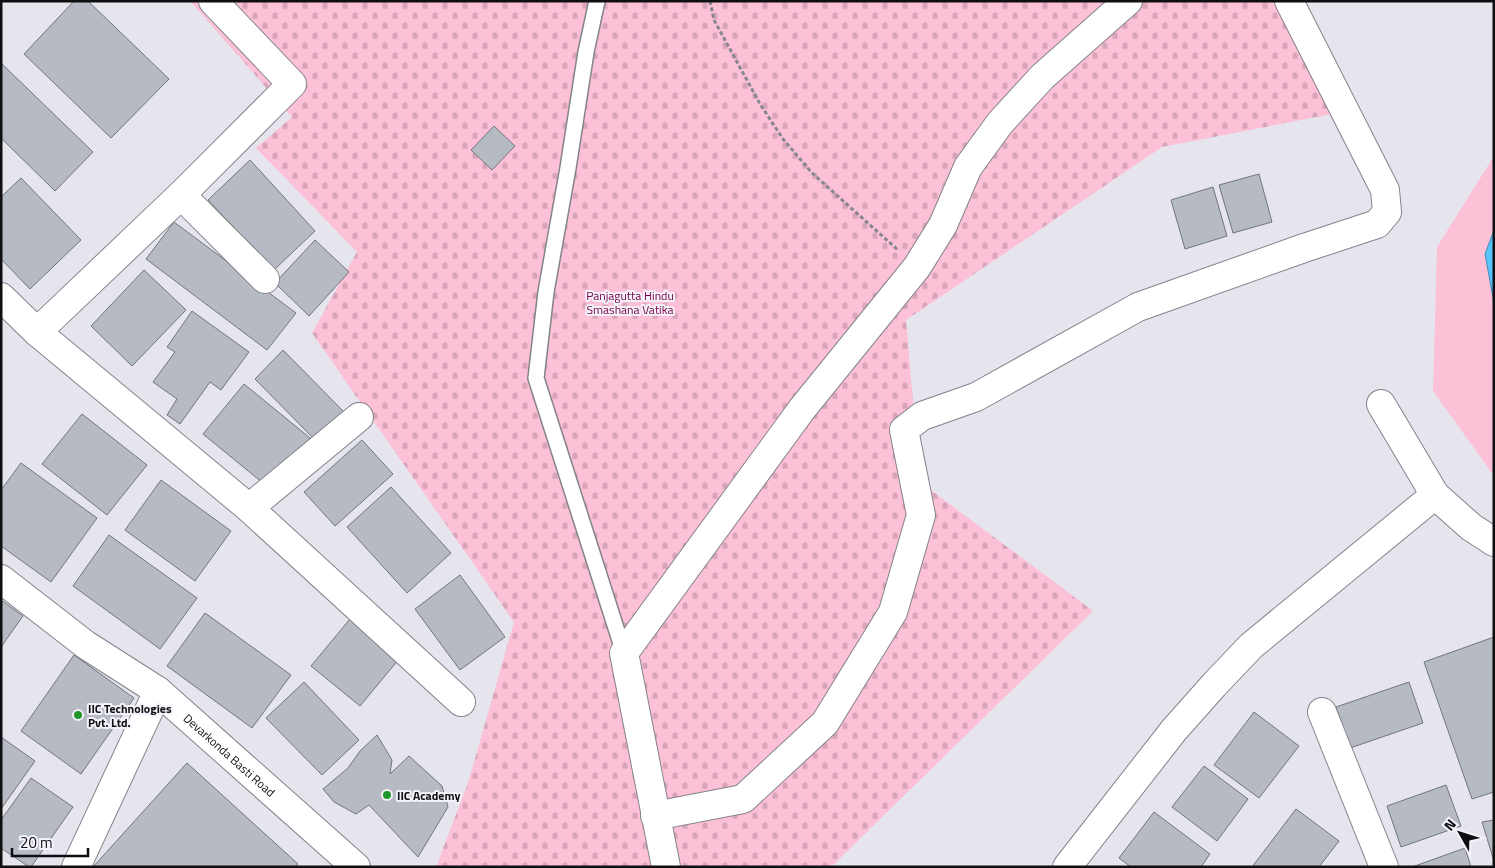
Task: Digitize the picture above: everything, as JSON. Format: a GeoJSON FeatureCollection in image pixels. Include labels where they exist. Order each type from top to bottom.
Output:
{"type":"FeatureCollection","features":[{"type":"Feature","properties":{"kind":"street"},"geometry":{"type":"LineString","coordinates":[[37,332],[181,195],[292,84],[213,1]]}},
{"type":"Feature","properties":{"kind":"street"},"geometry":{"type":"LineString","coordinates":[[666,867],[624,653],[802,409],[917,268],[942,226],[968,167],[1000,123],[1042,77],[1128,1]]}},
{"type":"Feature","properties":{"kind":"street"},"geometry":{"type":"LineString","coordinates":[[655,816],[743,799],[824,723],[893,612],[921,515],[904,430],[922,416],[976,396],[1138,307],[1377,224],[1387,212],[1385,190],[1289,1]]}},
{"type":"Feature","properties":{"kind":"street"},"geometry":{"type":"LineString","coordinates":[[181,195],[265,279]]}},
{"type":"Feature","properties":{"kind":"street"},"geometry":{"type":"LineString","coordinates":[[1,297],[37,332],[249,508],[461,702]]}},
{"type":"Feature","properties":{"kind":"street"},"geometry":{"type":"LineString","coordinates":[[1381,404],[1434,495],[1471,527],[1494,542]]}},
{"type":"Feature","properties":{"kind":"street"},"geometry":{"type":"LineString","coordinates":[[249,508],[359,416]]}},
{"type":"Feature","properties":{"kind":"street"},"geometry":{"type":"LineString","coordinates":[[1068,867],[1174,730],[1251,646],[1434,495]]}},
{"type":"Feature","properties":{"kind":"street","name":"Devarkonda Basti Road"},"geometry":{"type":"LineString","coordinates":[[1,579],[86,645],[158,691],[356,867]]}},
{"type":"Feature","properties":{"kind":"street"},"geometry":{"type":"LineString","coordinates":[[76,867],[158,691]]}},
{"type":"Feature","properties":{"kind":"street"},"geometry":{"type":"LineString","coordinates":[[1322,712],[1384,867]]}},
{"type":"Feature","properties":{"kind":"lane"},"geometry":{"type":"LineString","coordinates":[[597,1],[586,52],[546,292],[536,378],[624,653]]}},
{"type":"Feature","properties":{"kind":"path"},"geometry":{"type":"LineString","coordinates":[[710,1],[714,20],[760,104],[783,139],[812,173],[917,268]]}},
{"type":"Feature","properties":{"kind":"green space","name":"Panjagutta Hindu Smashana Vatika"},"geometry":{"type":"Polygon","coordinates":[[[190,1],[1306,1],[1358,109],[1162,147],[906,320],[920,482],[1093,611],[831,867],[436,867],[468,783],[514,622],[312,333],[357,252],[256,148],[292,117],[190,1]]]}},
{"type":"Feature","properties":{"kind":"green space"},"geometry":{"type":"Polygon","coordinates":[[[1494,156],[1494,476],[1433,391],[1437,247],[1494,156]]]}},
{"type":"Feature","properties":{"kind":"water"},"geometry":{"type":"Polygon","coordinates":[[[1494,230],[1494,303],[1485,254],[1494,230]]]}},
{"type":"Feature","properties":{"kind":"building"},"geometry":{"type":"Polygon","coordinates":[[[74,1],[88,1],[169,79],[111,138],[24,54],[74,1]]]}},
{"type":"Feature","properties":{"kind":"building"},"geometry":{"type":"Polygon","coordinates":[[[1,63],[93,152],[55,191],[1,138],[1,63]]]}},
{"type":"Feature","properties":{"kind":"building"},"geometry":{"type":"Polygon","coordinates":[[[494,126],[515,146],[492,170],[471,150],[494,126]]]}},
{"type":"Feature","properties":{"kind":"building"},"geometry":{"type":"Polygon","coordinates":[[[250,160],[315,231],[274,270],[208,200],[250,160]]]}},
{"type":"Feature","properties":{"kind":"building"},"geometry":{"type":"Polygon","coordinates":[[[1259,174],[1272,222],[1233,233],[1219,185],[1259,174]]]}},
{"type":"Feature","properties":{"kind":"building"},"geometry":{"type":"Polygon","coordinates":[[[21,178],[81,240],[30,289],[1,259],[1,197],[21,178]]]}},
{"type":"Feature","properties":{"kind":"building"},"geometry":{"type":"Polygon","coordinates":[[[1213,187],[1227,236],[1185,249],[1171,200],[1213,187]]]}},
{"type":"Feature","properties":{"kind":"building"},"geometry":{"type":"Polygon","coordinates":[[[174,222],[296,313],[267,350],[146,259],[174,222]]]}},
{"type":"Feature","properties":{"kind":"building"},"geometry":{"type":"Polygon","coordinates":[[[315,240],[349,272],[309,316],[275,283],[315,240]]]}},
{"type":"Feature","properties":{"kind":"building"},"geometry":{"type":"Polygon","coordinates":[[[144,270],[186,310],[132,366],[91,326],[144,270]]]}},
{"type":"Feature","properties":{"kind":"building"},"geometry":{"type":"Polygon","coordinates":[[[192,311],[249,352],[221,390],[210,382],[180,424],[167,415],[177,399],[153,382],[175,352],[167,347],[192,311]]]}},
{"type":"Feature","properties":{"kind":"building"},"geometry":{"type":"Polygon","coordinates":[[[283,350],[344,412],[315,440],[255,379],[283,350]]]}},
{"type":"Feature","properties":{"kind":"building"},"geometry":{"type":"Polygon","coordinates":[[[244,384],[310,438],[269,488],[203,434],[244,384]]]}},
{"type":"Feature","properties":{"kind":"building"},"geometry":{"type":"Polygon","coordinates":[[[82,414],[147,465],[107,515],[42,464],[82,414]]]}},
{"type":"Feature","properties":{"kind":"building"},"geometry":{"type":"Polygon","coordinates":[[[362,440],[393,474],[335,526],[304,492],[362,440]]]}},
{"type":"Feature","properties":{"kind":"building"},"geometry":{"type":"Polygon","coordinates":[[[21,463],[97,518],[51,582],[1,546],[1,490],[21,463]]]}},
{"type":"Feature","properties":{"kind":"building"},"geometry":{"type":"Polygon","coordinates":[[[161,480],[231,531],[195,581],[125,530],[161,480]]]}},
{"type":"Feature","properties":{"kind":"building"},"geometry":{"type":"Polygon","coordinates":[[[391,487],[451,553],[407,593],[347,527],[391,487]]]}},
{"type":"Feature","properties":{"kind":"building"},"geometry":{"type":"Polygon","coordinates":[[[109,535],[197,598],[160,649],[73,586],[109,535]]]}},
{"type":"Feature","properties":{"kind":"building"},"geometry":{"type":"Polygon","coordinates":[[[460,575],[505,637],[460,670],[415,609],[460,575]]]}},
{"type":"Feature","properties":{"kind":"building"},"geometry":{"type":"Polygon","coordinates":[[[1,600],[23,616],[1,647],[1,600]]]}},
{"type":"Feature","properties":{"kind":"building"},"geometry":{"type":"Polygon","coordinates":[[[205,613],[291,675],[252,728],[167,666],[205,613]]]}},
{"type":"Feature","properties":{"kind":"building"},"geometry":{"type":"Polygon","coordinates":[[[350,619],[399,659],[360,706],[311,666],[350,619]]]}},
{"type":"Feature","properties":{"kind":"building"},"geometry":{"type":"Polygon","coordinates":[[[1494,637],[1494,792],[1472,799],[1424,662],[1494,637]]]}},
{"type":"Feature","properties":{"kind":"building","name":"IIC Technologies Pvt. Ltd."},"geometry":{"type":"Polygon","coordinates":[[[74,655],[134,698],[81,774],[21,731],[74,655]]]}},
{"type":"Feature","properties":{"kind":"building"},"geometry":{"type":"Polygon","coordinates":[[[304,682],[359,740],[322,775],[266,718],[304,682]]]}},
{"type":"Feature","properties":{"kind":"building"},"geometry":{"type":"Polygon","coordinates":[[[1409,682],[1423,723],[1350,748],[1336,707],[1409,682]]]}},
{"type":"Feature","properties":{"kind":"building"},"geometry":{"type":"Polygon","coordinates":[[[1254,712],[1299,746],[1259,798],[1214,765],[1254,712]]]}},
{"type":"Feature","properties":{"kind":"building","name":"IIC Academy"},"geometry":{"type":"Polygon","coordinates":[[[377,735],[392,760],[390,774],[409,756],[442,786],[448,807],[418,857],[369,805],[356,814],[334,802],[323,789],[348,768],[360,751],[377,735]]]}},
{"type":"Feature","properties":{"kind":"building"},"geometry":{"type":"Polygon","coordinates":[[[1,737],[35,761],[1,809],[1,737]]]}},
{"type":"Feature","properties":{"kind":"building"},"geometry":{"type":"Polygon","coordinates":[[[187,763],[298,864],[295,867],[93,867],[187,763]]]}},
{"type":"Feature","properties":{"kind":"building"},"geometry":{"type":"Polygon","coordinates":[[[1204,766],[1248,799],[1217,841],[1172,807],[1204,766]]]}},
{"type":"Feature","properties":{"kind":"building"},"geometry":{"type":"Polygon","coordinates":[[[31,778],[73,807],[31,867],[29,867],[1,848],[1,820],[31,778]]]}},
{"type":"Feature","properties":{"kind":"building"},"geometry":{"type":"Polygon","coordinates":[[[1446,785],[1461,826],[1401,847],[1387,806],[1446,785]]]}},
{"type":"Feature","properties":{"kind":"building"},"geometry":{"type":"Polygon","coordinates":[[[1296,809],[1339,841],[1319,867],[1252,867],[1296,809]]]}},
{"type":"Feature","properties":{"kind":"building"},"geometry":{"type":"Polygon","coordinates":[[[1154,812],[1210,854],[1201,867],[1131,867],[1119,858],[1154,812]]]}},
{"type":"Feature","properties":{"kind":"building"},"geometry":{"type":"Polygon","coordinates":[[[1494,820],[1494,861],[1482,822],[1494,820]]]}},
{"type":"Feature","properties":{"kind":"building"},"geometry":{"type":"Polygon","coordinates":[[[1465,848],[1471,867],[1412,867],[1465,848]]]}},
{"type":"Feature","properties":{"kind":"place","name":"IIC Technologies Pvt. Ltd."},"geometry":{"type":"Point","coordinates":[78,715]}},
{"type":"Feature","properties":{"kind":"place","name":"IIC Academy"},"geometry":{"type":"Point","coordinates":[387,795]}}]}
